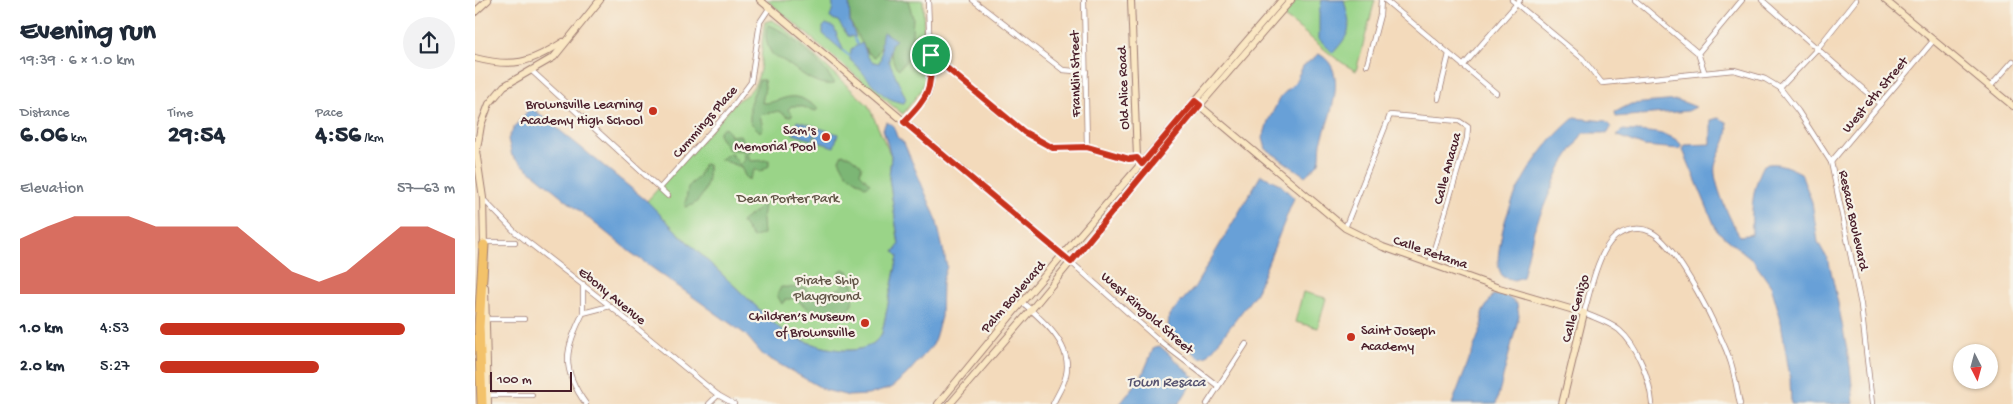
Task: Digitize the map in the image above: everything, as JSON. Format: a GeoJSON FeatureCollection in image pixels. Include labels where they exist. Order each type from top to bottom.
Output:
{"type":"FeatureCollection","features":[{"type":"Feature","properties":{"kind":"highway"},"geometry":{"type":"LineString","coordinates":[[482,404],[479,327],[484,243]]}},
{"type":"Feature","properties":{"kind":"main road"},"geometry":{"type":"LineString","coordinates":[[475,12],[488,0]]}},
{"type":"Feature","properties":{"kind":"main road"},"geometry":{"type":"LineString","coordinates":[[488,404],[483,198],[476,148],[481,125],[489,104],[505,86],[554,57],[600,0]]}},
{"type":"Feature","properties":{"kind":"main road","name":"West Ringold Street"},"geometry":{"type":"LineString","coordinates":[[760,0],[904,122],[1065,254],[1071,262]]}},
{"type":"Feature","properties":{"kind":"main road","name":"Old Alice Road"},"geometry":{"type":"LineString","coordinates":[[1131,0],[1137,158]]}},
{"type":"Feature","properties":{"kind":"main road","name":"Palm Boulevard"},"geometry":{"type":"LineString","coordinates":[[950,404],[1150,168],[1197,103],[1282,0]]}},
{"type":"Feature","properties":{"kind":"main road","name":"Palm Boulevard"},"geometry":{"type":"LineString","coordinates":[[939,404],[1022,302],[1142,164],[1291,0]]}},
{"type":"Feature","properties":{"kind":"main road"},"geometry":{"type":"LineString","coordinates":[[1885,0],[2013,106]]}},
{"type":"Feature","properties":{"kind":"main road"},"geometry":{"type":"LineString","coordinates":[[475,58],[497,64],[518,64],[540,56],[568,39]]}},
{"type":"Feature","properties":{"kind":"main road","name":"Calle Retama"},"geometry":{"type":"LineString","coordinates":[[1197,103],[1345,228],[1383,247],[1499,288],[1584,313]]}},
{"type":"Feature","properties":{"kind":"main road"},"geometry":{"type":"LineString","coordinates":[[1137,158],[1142,164],[1150,168]]}},
{"type":"Feature","properties":{"kind":"main road","name":"Calle Cenizo"},"geometry":{"type":"LineString","coordinates":[[1562,404],[1584,313]]}},
{"type":"Feature","properties":{"kind":"street"},"geometry":{"type":"LineString","coordinates":[[904,122],[927,97],[931,84],[928,0]]}},
{"type":"Feature","properties":{"kind":"street"},"geometry":{"type":"LineString","coordinates":[[973,0],[1056,66],[1063,70],[1086,72]]}},
{"type":"Feature","properties":{"kind":"street","name":"Franklin Street"},"geometry":{"type":"LineString","coordinates":[[1084,0],[1087,147]]}},
{"type":"Feature","properties":{"kind":"street"},"geometry":{"type":"LineString","coordinates":[[1367,65],[1383,0],[1496,93]]}},
{"type":"Feature","properties":{"kind":"street"},"geometry":{"type":"LineString","coordinates":[[1463,66],[1519,2],[1513,0]]}},
{"type":"Feature","properties":{"kind":"street"},"geometry":{"type":"LineString","coordinates":[[1635,0],[1697,53],[1704,71]]}},
{"type":"Feature","properties":{"kind":"street"},"geometry":{"type":"LineString","coordinates":[[1697,53],[1742,0]]}},
{"type":"Feature","properties":{"kind":"street"},"geometry":{"type":"LineString","coordinates":[[1762,0],[1880,104]]}},
{"type":"Feature","properties":{"kind":"street"},"geometry":{"type":"LineString","coordinates":[[1780,88],[1817,48],[1856,0]]}},
{"type":"Feature","properties":{"kind":"street","name":"Resaca Boulevard"},"geometry":{"type":"LineString","coordinates":[[1519,2],[1582,58],[1602,83],[1704,71],[1735,70],[1750,73],[1780,88],[1798,111],[1831,162],[1861,304],[1871,404]]}},
{"type":"Feature","properties":{"kind":"street","name":"Cummings Place"},"geometry":{"type":"LineString","coordinates":[[661,188],[731,109],[751,82],[758,26],[770,7]]}},
{"type":"Feature","properties":{"kind":"street","name":"West 6th Street"},"geometry":{"type":"LineString","coordinates":[[1831,162],[1933,41]]}},
{"type":"Feature","properties":{"kind":"street"},"geometry":{"type":"LineString","coordinates":[[1438,99],[1449,54]]}},
{"type":"Feature","properties":{"kind":"street"},"geometry":{"type":"LineString","coordinates":[[931,55],[1024,132],[1053,148],[1087,147],[1129,159],[1137,158]]}},
{"type":"Feature","properties":{"kind":"street"},"geometry":{"type":"LineString","coordinates":[[1990,88],[2013,61]]}},
{"type":"Feature","properties":{"kind":"street"},"geometry":{"type":"LineString","coordinates":[[532,71],[668,196]]}},
{"type":"Feature","properties":{"kind":"street","name":"Calle Anacua"},"geometry":{"type":"LineString","coordinates":[[1345,228],[1389,115],[1459,121],[1468,128],[1467,139],[1430,263]]}},
{"type":"Feature","properties":{"kind":"street","name":"Ebony Avenue"},"geometry":{"type":"LineString","coordinates":[[483,198],[515,232],[583,284],[718,395],[734,404]]}},
{"type":"Feature","properties":{"kind":"street","name":"Calle Cenizo"},"geometry":{"type":"LineString","coordinates":[[1584,313],[1603,252],[1614,238],[1628,229],[1641,229],[1652,232],[1671,252],[1714,320],[1731,363],[1740,404]]}},
{"type":"Feature","properties":{"kind":"street"},"geometry":{"type":"LineString","coordinates":[[484,243],[515,242]]}},
{"type":"Feature","properties":{"kind":"street","name":"West Ringold Street"},"geometry":{"type":"LineString","coordinates":[[1071,262],[1162,343],[1217,386]]}},
{"type":"Feature","properties":{"kind":"street"},"geometry":{"type":"LineString","coordinates":[[583,284],[583,313],[569,343],[567,360],[578,393],[586,404]]}},
{"type":"Feature","properties":{"kind":"street"},"geometry":{"type":"LineString","coordinates":[[1022,302],[1053,331],[1061,343],[1067,374],[1053,404]]}},
{"type":"Feature","properties":{"kind":"street"},"geometry":{"type":"LineString","coordinates":[[583,313],[610,306]]}},
{"type":"Feature","properties":{"kind":"street","name":"Calle Retama"},"geometry":{"type":"LineString","coordinates":[[1584,313],[1619,330],[1631,343],[1648,381],[1652,404]]}},
{"type":"Feature","properties":{"kind":"street"},"geometry":{"type":"LineString","coordinates":[[486,319],[524,319]]}},
{"type":"Feature","properties":{"kind":"street"},"geometry":{"type":"LineString","coordinates":[[1207,404],[1246,344]]}},
{"type":"Feature","properties":{"kind":"street"},"geometry":{"type":"LineString","coordinates":[[487,395],[532,395]]}},
{"type":"Feature","properties":{"kind":"street"},"geometry":{"type":"LineString","coordinates":[[709,404],[718,395]]}},
{"type":"Feature","properties":{"kind":"green space"},"geometry":{"type":"Polygon","coordinates":[[[767,0],[923,0],[925,79],[922,89],[903,114],[767,0]]]}},
{"type":"Feature","properties":{"kind":"green space"},"geometry":{"type":"Polygon","coordinates":[[[849,0],[908,0],[913,18],[911,49],[909,57],[899,69],[895,66],[886,39],[875,57],[868,53],[850,22],[849,0]]]}},
{"type":"Feature","properties":{"kind":"green space"},"geometry":{"type":"Polygon","coordinates":[[[1297,0],[1375,0],[1356,71],[1337,59],[1284,17],[1297,0]]]}},
{"type":"Feature","properties":{"kind":"green space","name":"Dean Porter Park"},"geometry":{"type":"Polygon","coordinates":[[[772,20],[782,26],[868,105],[891,156],[889,178],[899,245],[898,256],[882,333],[874,343],[862,348],[848,350],[833,349],[802,340],[779,328],[679,234],[647,201],[738,100],[748,93],[754,85],[761,66],[765,22],[772,20]]]}},
{"type":"Feature","properties":{"kind":"green space"},"geometry":{"type":"Polygon","coordinates":[[[768,25],[784,33],[805,50],[823,68],[834,84],[820,83],[773,55],[766,39],[768,25]]]}},
{"type":"Feature","properties":{"kind":"green space"},"geometry":{"type":"Polygon","coordinates":[[[759,80],[764,80],[765,87],[762,103],[796,97],[818,108],[816,111],[800,106],[791,106],[788,110],[793,115],[789,117],[779,111],[760,115],[763,128],[760,132],[750,122],[750,103],[759,80]]]}},
{"type":"Feature","properties":{"kind":"green space"},"geometry":{"type":"Polygon","coordinates":[[[724,127],[728,130],[730,136],[740,135],[744,143],[752,148],[748,155],[750,161],[769,160],[769,166],[760,172],[755,169],[749,180],[741,167],[720,159],[731,153],[740,165],[745,160],[744,151],[728,149],[721,139],[719,131],[724,127]]]}},
{"type":"Feature","properties":{"kind":"green space"},"geometry":{"type":"Polygon","coordinates":[[[842,154],[850,156],[862,166],[860,173],[870,184],[866,187],[846,173],[839,160],[842,154]]]}},
{"type":"Feature","properties":{"kind":"green space"},"geometry":{"type":"Polygon","coordinates":[[[704,164],[708,165],[708,178],[704,192],[696,202],[685,207],[688,187],[698,177],[704,164]]]}},
{"type":"Feature","properties":{"kind":"green space"},"geometry":{"type":"Polygon","coordinates":[[[759,199],[764,203],[763,234],[753,238],[741,222],[760,206],[759,199]]]}},
{"type":"Feature","properties":{"kind":"green space"},"geometry":{"type":"Polygon","coordinates":[[[843,269],[848,271],[851,277],[854,297],[845,314],[839,318],[814,313],[794,298],[785,300],[782,304],[777,295],[781,287],[805,288],[817,301],[828,302],[829,296],[827,293],[841,288],[843,282],[839,272],[843,269]]]}},
{"type":"Feature","properties":{"kind":"green space"},"geometry":{"type":"Polygon","coordinates":[[[1303,292],[1326,298],[1318,328],[1295,322],[1303,292]]]}},
{"type":"Feature","properties":{"kind":"water"},"geometry":{"type":"Polygon","coordinates":[[[832,0],[849,0],[850,22],[856,37],[848,36],[838,21],[830,18],[833,7],[832,0]]]}},
{"type":"Feature","properties":{"kind":"water"},"geometry":{"type":"Polygon","coordinates":[[[1322,0],[1344,0],[1348,17],[1349,28],[1347,34],[1333,53],[1319,39],[1319,13],[1322,0]]]}},
{"type":"Feature","properties":{"kind":"water"},"geometry":{"type":"Polygon","coordinates":[[[826,24],[834,27],[844,52],[823,34],[823,27],[826,24]]]}},
{"type":"Feature","properties":{"kind":"water"},"geometry":{"type":"Polygon","coordinates":[[[883,32],[896,40],[891,44],[889,61],[906,99],[904,103],[895,101],[880,92],[850,60],[851,49],[862,43],[869,59],[879,63],[883,32]]]}},
{"type":"Feature","properties":{"kind":"water"},"geometry":{"type":"Polygon","coordinates":[[[1319,54],[1329,62],[1334,72],[1336,83],[1335,96],[1321,143],[1319,162],[1305,176],[1266,149],[1263,138],[1268,121],[1281,96],[1294,84],[1303,66],[1319,54]]]}},
{"type":"Feature","properties":{"kind":"water"},"geometry":{"type":"Polygon","coordinates":[[[1678,100],[1696,107],[1688,111],[1616,117],[1615,112],[1631,104],[1678,100]]]}},
{"type":"Feature","properties":{"kind":"water"},"geometry":{"type":"Polygon","coordinates":[[[531,107],[647,201],[679,234],[779,328],[802,340],[817,345],[848,350],[862,348],[874,343],[882,333],[898,256],[894,252],[899,245],[889,178],[891,156],[883,129],[886,122],[893,125],[897,137],[904,143],[936,218],[947,266],[942,282],[941,317],[933,345],[906,375],[891,388],[868,395],[849,396],[825,390],[763,355],[745,334],[630,252],[512,156],[508,139],[515,126],[531,107]]]}},
{"type":"Feature","properties":{"kind":"water"},"geometry":{"type":"Polygon","coordinates":[[[1574,118],[1605,121],[1611,127],[1608,133],[1583,133],[1560,168],[1534,230],[1523,277],[1514,280],[1503,277],[1498,265],[1498,257],[1509,208],[1536,159],[1560,130],[1574,118]]]}},
{"type":"Feature","properties":{"kind":"water"},"geometry":{"type":"Polygon","coordinates":[[[1718,118],[1727,122],[1728,128],[1726,140],[1715,166],[1716,181],[1727,212],[1740,236],[1752,234],[1753,199],[1764,165],[1778,164],[1801,173],[1812,202],[1818,242],[1829,262],[1850,366],[1854,404],[1791,404],[1790,378],[1780,316],[1771,286],[1752,259],[1717,231],[1683,150],[1685,145],[1711,144],[1711,120],[1718,118]]]}},
{"type":"Feature","properties":{"kind":"water","name":"Sam's Memorial Pool"},"geometry":{"type":"Polygon","coordinates":[[[797,121],[817,127],[812,140],[793,134],[797,121]]]}},
{"type":"Feature","properties":{"kind":"water","name":"Sam's Memorial Pool"},"geometry":{"type":"Polygon","coordinates":[[[819,128],[838,134],[834,147],[815,141],[819,128]]]}},
{"type":"Feature","properties":{"kind":"water"},"geometry":{"type":"Polygon","coordinates":[[[1623,130],[1664,134],[1678,141],[1682,146],[1679,149],[1644,146],[1616,135],[1623,130]]]}},
{"type":"Feature","properties":{"kind":"water"},"geometry":{"type":"Polygon","coordinates":[[[1261,175],[1280,184],[1294,198],[1256,293],[1214,348],[1207,356],[1200,358],[1173,336],[1168,326],[1169,315],[1194,288],[1261,175]]]}},
{"type":"Feature","properties":{"kind":"water"},"geometry":{"type":"Polygon","coordinates":[[[1493,295],[1506,296],[1517,304],[1519,316],[1496,404],[1452,404],[1482,326],[1482,313],[1493,295]]]}},
{"type":"Feature","properties":{"kind":"water","name":"Town Resaca"},"geometry":{"type":"Polygon","coordinates":[[[1160,346],[1195,378],[1179,404],[1120,404],[1142,376],[1154,347],[1160,346]]]}},
{"type":"Feature","properties":{"kind":"waterway"},"geometry":{"type":"LineString","coordinates":[[854,38],[857,44]]}},
{"type":"Feature","properties":{"kind":"waterway"},"geometry":{"type":"LineString","coordinates":[[843,51],[851,57]]}},
{"type":"Feature","properties":{"kind":"place","name":"Brownsville Learning Academy High School"},"geometry":{"type":"Point","coordinates":[653,111]}},
{"type":"Feature","properties":{"kind":"place","name":"Sam's Memorial Pool"},"geometry":{"type":"Point","coordinates":[826,137]}},
{"type":"Feature","properties":{"kind":"place","name":"Children’s Museum of Brownsville"},"geometry":{"type":"Point","coordinates":[865,323]}},
{"type":"Feature","properties":{"kind":"place","name":"Saint Joseph Academy"},"geometry":{"type":"Point","coordinates":[1351,337]}},
{"type":"Feature","properties":{"kind":"route"},"geometry":{"type":"LineString","coordinates":[[931,55],[1024,132],[1053,148],[1087,147],[1129,159],[1137,158],[1142,164],[1195,101],[1200,105],[1071,262],[1065,254],[904,122],[927,97],[931,84],[931,55]]}},
{"type":"Feature","properties":{"kind":"park label","name":"Pirate Ship Playground"},"geometry":{"type":"Point","coordinates":[827,288]}}]}
